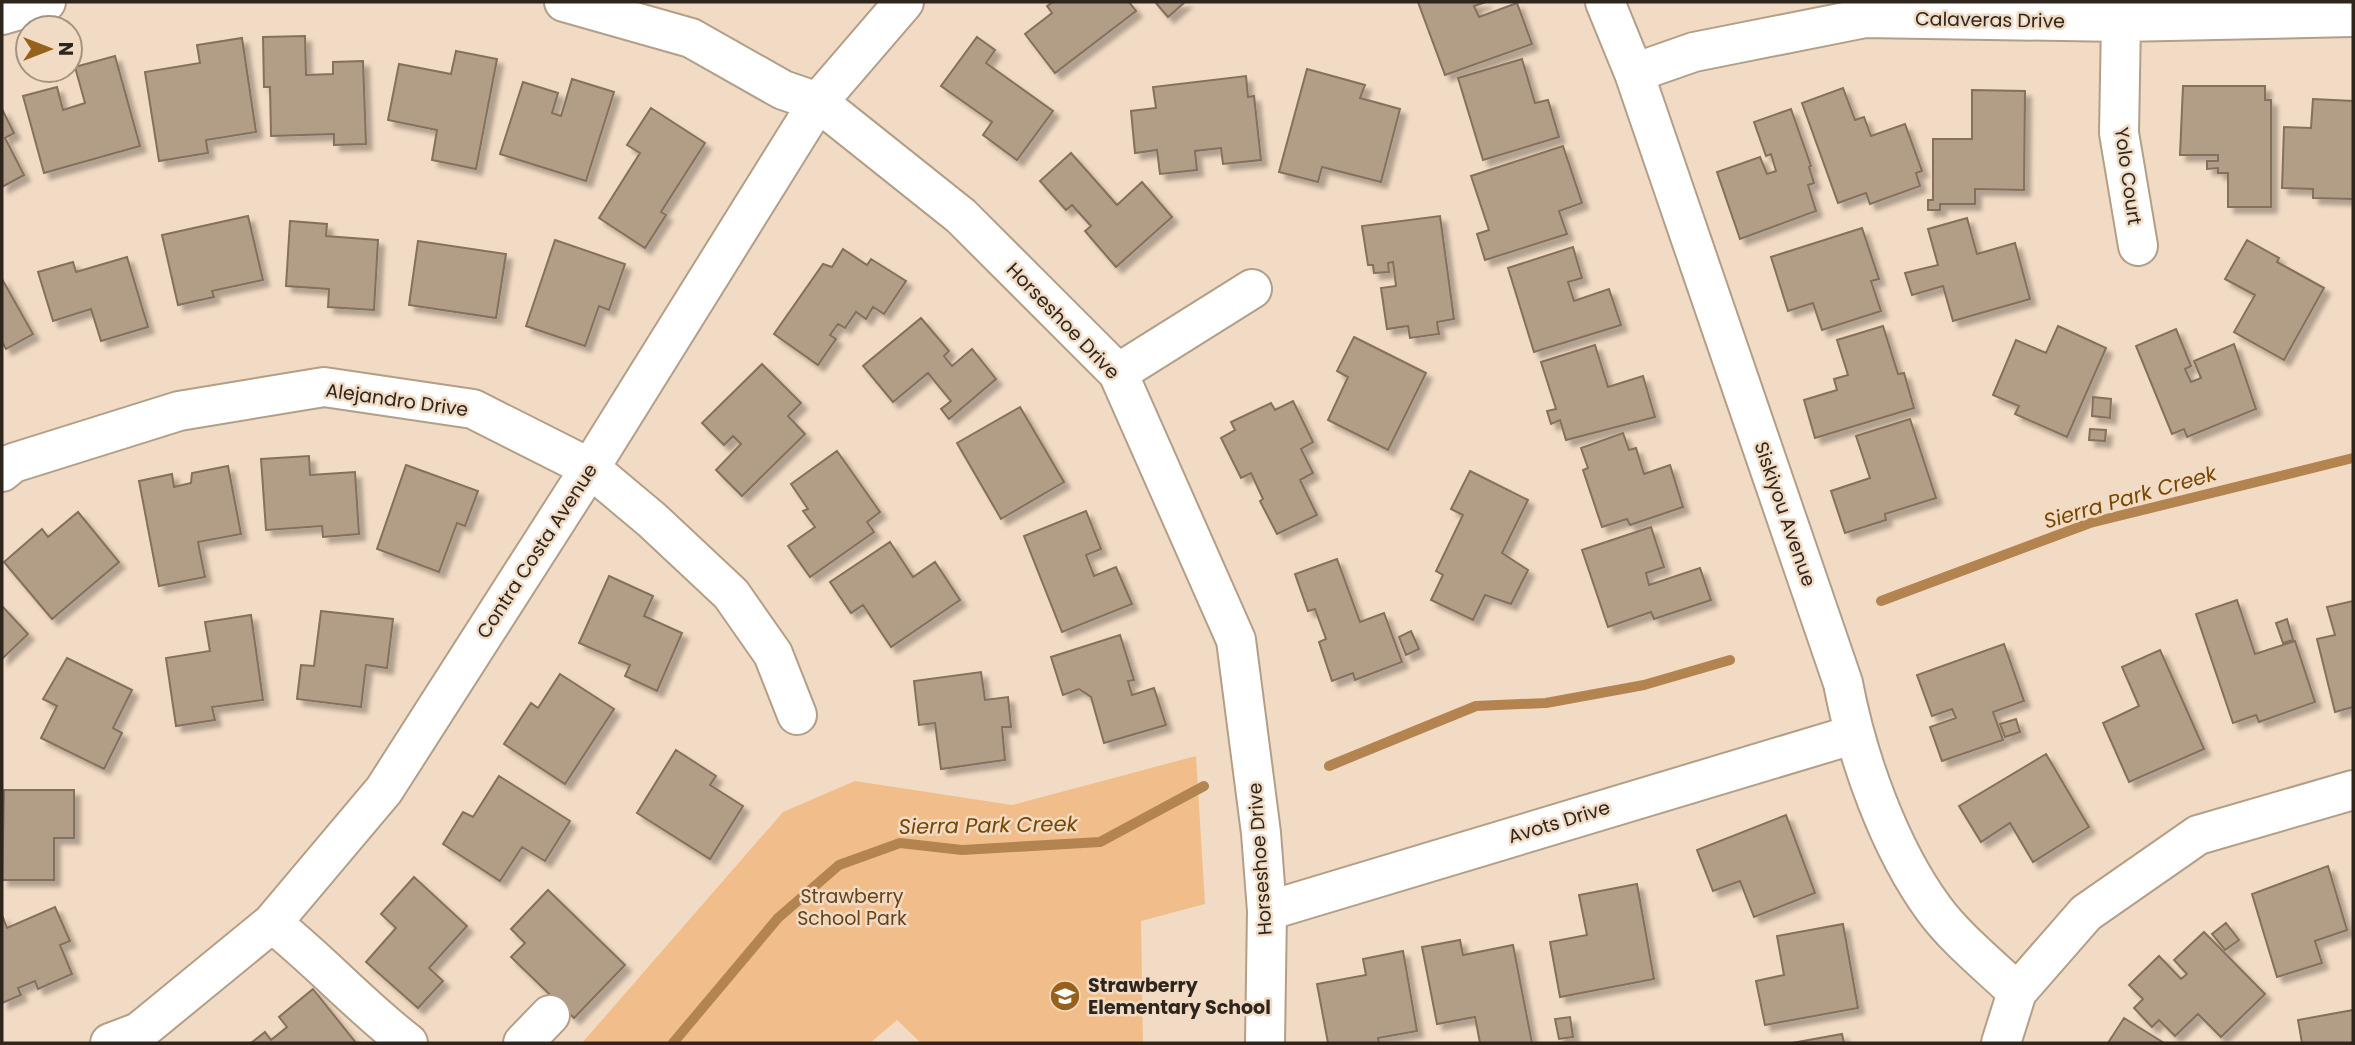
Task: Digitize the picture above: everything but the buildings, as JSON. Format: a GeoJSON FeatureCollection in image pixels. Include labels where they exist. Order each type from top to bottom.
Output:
{"type":"FeatureCollection","features":[{"type":"Feature","properties":{"kind":"street"},"geometry":{"type":"LineString","coordinates":[[2,15],[46,2]]}},
{"type":"Feature","properties":{"kind":"street","name":"Horseshoe Drive"},"geometry":{"type":"LineString","coordinates":[[564,2],[691,38],[783,90],[818,102],[961,216],[1118,373],[1236,640],[1261,833],[1267,911],[1265,1043]]}},
{"type":"Feature","properties":{"kind":"street","name":"Contra Costa Avenue"},"geometry":{"type":"LineString","coordinates":[[110,1043],[139,1032],[272,923],[384,790],[590,468],[818,102],[904,2]]}},
{"type":"Feature","properties":{"kind":"street","name":"Siskiyou Avenue"},"geometry":{"type":"LineString","coordinates":[[1605,2],[1634,73],[1843,683],[1852,734],[1888,828],[1934,910],[2017,992]]}},
{"type":"Feature","properties":{"kind":"street","name":"Calaveras Drive"},"geometry":{"type":"LineString","coordinates":[[1634,73],[1694,52],[1866,19],[2121,22],[2353,17]]}},
{"type":"Feature","properties":{"kind":"street","name":"Yolo Court"},"geometry":{"type":"LineString","coordinates":[[2121,22],[2119,133],[2138,246]]}},
{"type":"Feature","properties":{"kind":"street"},"geometry":{"type":"LineString","coordinates":[[1118,373],[1252,289]]}},
{"type":"Feature","properties":{"kind":"street","name":"Alejandro Drive"},"geometry":{"type":"LineString","coordinates":[[2,472],[12,463],[179,411],[324,387],[473,409],[590,468],[652,520],[731,594],[773,654],[797,715]]}},
{"type":"Feature","properties":{"kind":"street","name":"Avots Drive"},"geometry":{"type":"LineString","coordinates":[[1267,911],[1852,734]]}},
{"type":"Feature","properties":{"kind":"street"},"geometry":{"type":"LineString","coordinates":[[2001,1043],[2017,992],[2086,913],[2198,835],[2353,790]]}},
{"type":"Feature","properties":{"kind":"street"},"geometry":{"type":"LineString","coordinates":[[272,923],[313,955],[371,1014],[408,1043]]}},
{"type":"Feature","properties":{"kind":"street"},"geometry":{"type":"LineString","coordinates":[[523,1043],[550,1015]]}},
{"type":"Feature","properties":{"kind":"green space","name":"Strawberry School Park"},"geometry":{"type":"Polygon","coordinates":[[[1196,756],[1205,904],[1141,921],[1143,1043],[921,1043],[897,1020],[870,1043],[582,1043],[783,812],[855,781],[1012,805],[1196,756]]]}},
{"type":"Feature","properties":{"kind":"waterway","name":"Sierra Park Creek"},"geometry":{"type":"LineString","coordinates":[[1881,601],[2090,523],[2353,458]]}},
{"type":"Feature","properties":{"kind":"waterway","name":"Sierra Park Creek"},"geometry":{"type":"LineString","coordinates":[[1329,766],[1476,706],[1546,703],[1644,685],[1730,660]]}},
{"type":"Feature","properties":{"kind":"waterway","name":"Sierra Park Creek"},"geometry":{"type":"LineString","coordinates":[[673,1043],[778,918],[839,865],[900,843],[962,850],[1100,842],[1204,786]]}},
{"type":"Feature","properties":{"kind":"place","name":"Strawberry Elementary School"},"geometry":{"type":"Point","coordinates":[1065,996]}}]}
